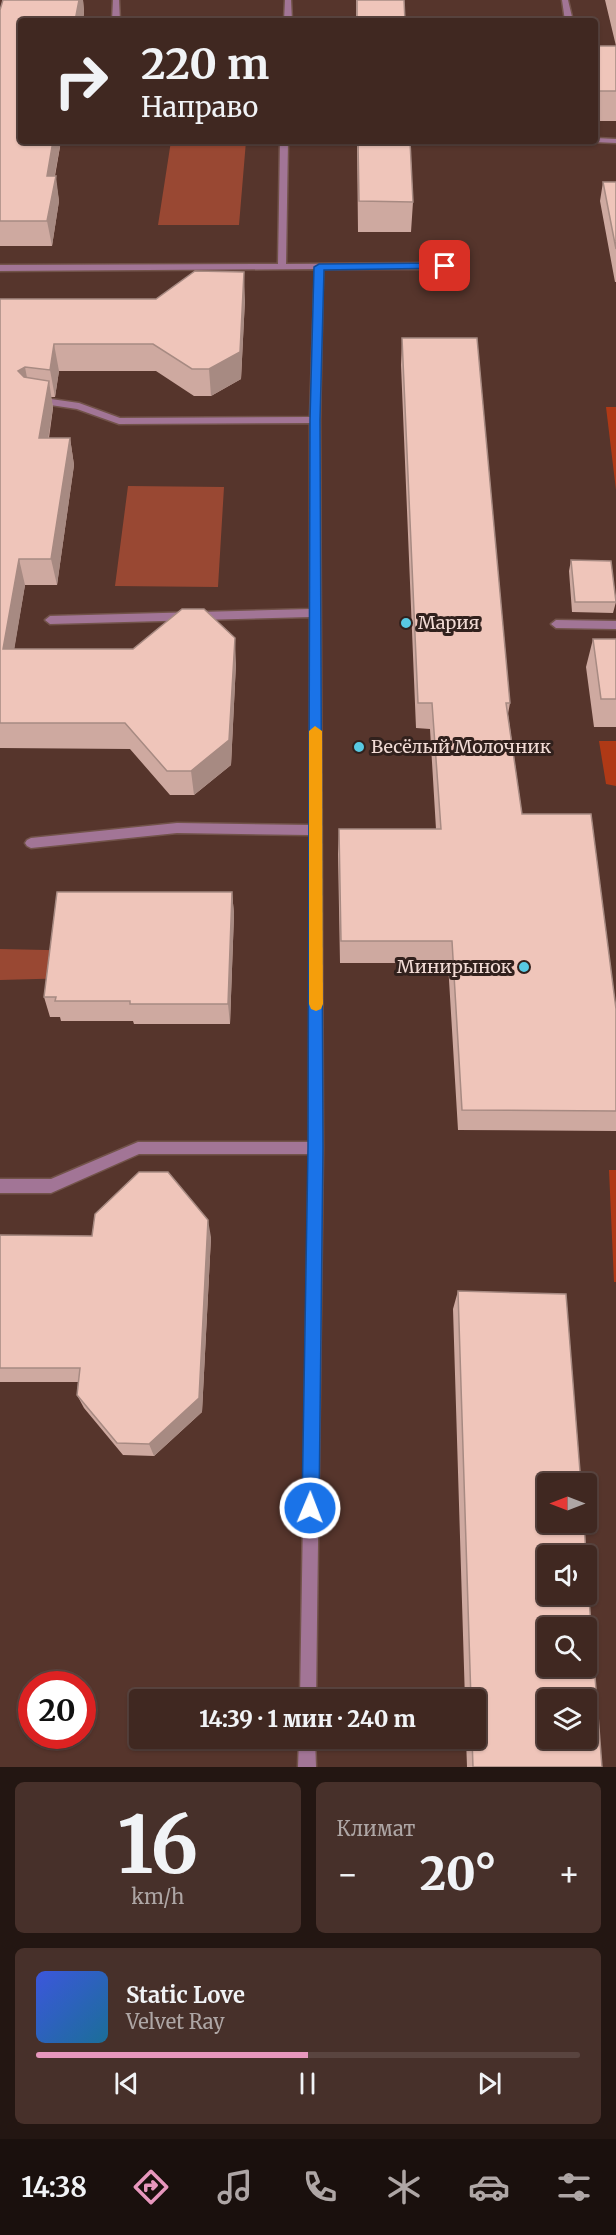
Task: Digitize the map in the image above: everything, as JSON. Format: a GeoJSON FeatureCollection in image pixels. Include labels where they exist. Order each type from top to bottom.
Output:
{"type":"FeatureCollection","features":[{"type":"Feature","properties":{"kind":"lane"},"geometry":{"type":"LineString","coordinates":[[116,0],[116,18]]}},
{"type":"Feature","properties":{"kind":"lane"},"geometry":{"type":"LineString","coordinates":[[288,0],[288,18]]}},
{"type":"Feature","properties":{"kind":"lane"},"geometry":{"type":"LineString","coordinates":[[565,0],[568,18]]}},
{"type":"Feature","properties":{"kind":"lane"},"geometry":{"type":"LineString","coordinates":[[598,140],[616,141]]}},
{"type":"Feature","properties":{"kind":"lane"},"geometry":{"type":"LineString","coordinates":[[282,267],[284,144]]}},
{"type":"Feature","properties":{"kind":"lane"},"geometry":{"type":"LineString","coordinates":[[0,268],[445,266]]}},
{"type":"Feature","properties":{"kind":"lane"},"geometry":{"type":"LineString","coordinates":[[308,1689],[316,1148],[315,420],[319,267]]}},
{"type":"Feature","properties":{"kind":"lane"},"geometry":{"type":"LineString","coordinates":[[30,399],[79,406],[120,421],[315,420]]}},
{"type":"Feature","properties":{"kind":"lane"},"geometry":{"type":"LineString","coordinates":[[50,620],[315,613]]}},
{"type":"Feature","properties":{"kind":"lane"},"geometry":{"type":"LineString","coordinates":[[556,624],[616,625]]}},
{"type":"Feature","properties":{"kind":"lane"},"geometry":{"type":"LineString","coordinates":[[31,843],[177,828],[316,830]]}},
{"type":"Feature","properties":{"kind":"lane"},"geometry":{"type":"LineString","coordinates":[[0,1186],[51,1186],[138,1148],[316,1148]]}},
{"type":"Feature","properties":{"kind":"lane"},"geometry":{"type":"LineString","coordinates":[[307,1749],[307,1767]]}},
{"type":"Feature","properties":{"kind":"shaded area"},"geometry":{"type":"Polygon","coordinates":[[[171,144],[246,144],[239,225],[158,225],[171,144]]]}},
{"type":"Feature","properties":{"kind":"shaded area"},"geometry":{"type":"Polygon","coordinates":[[[606,407],[616,407],[616,490],[606,407]]]}},
{"type":"Feature","properties":{"kind":"shaded area"},"geometry":{"type":"Polygon","coordinates":[[[128,486],[224,487],[218,587],[115,586],[128,486]]]}},
{"type":"Feature","properties":{"kind":"shaded area"},"geometry":{"type":"Polygon","coordinates":[[[599,741],[616,741],[616,786],[606,784],[599,741]]]}},
{"type":"Feature","properties":{"kind":"shaded area"},"geometry":{"type":"Polygon","coordinates":[[[0,949],[185,953],[184,975],[0,980],[0,949]]]}},
{"type":"Feature","properties":{"kind":"shaded area"},"geometry":{"type":"Polygon","coordinates":[[[609,1170],[616,1170],[616,1282],[614,1282],[609,1170]]]}},
{"type":"Feature","properties":{"kind":"building"},"geometry":{"type":"Polygon","coordinates":[[[3,0],[79,0],[76,18],[18,18],[18,144],[52,144],[47,176],[56,176],[47,221],[0,221],[0,10],[3,0]]]}},
{"type":"Feature","properties":{"kind":"building"},"geometry":{"type":"Polygon","coordinates":[[[357,0],[404,0],[405,18],[357,18],[357,0]]]}},
{"type":"Feature","properties":{"kind":"building"},"geometry":{"type":"Polygon","coordinates":[[[598,46],[616,46],[616,91],[598,91],[598,46]]]}},
{"type":"Feature","properties":{"kind":"building"},"geometry":{"type":"Polygon","coordinates":[[[358,144],[410,144],[413,202],[359,201],[358,144]]]}},
{"type":"Feature","properties":{"kind":"building"},"geometry":{"type":"Polygon","coordinates":[[[603,182],[616,182],[616,249],[603,182]]]}},
{"type":"Feature","properties":{"kind":"building"},"geometry":{"type":"Polygon","coordinates":[[[195,271],[244,272],[240,352],[209,369],[192,369],[153,344],[54,344],[50,370],[25,367],[18,371],[24,377],[49,381],[39,438],[70,438],[51,559],[19,559],[3,649],[133,649],[182,609],[204,609],[235,638],[229,740],[191,771],[167,771],[125,723],[0,723],[0,299],[156,299],[195,271]]]}},
{"type":"Feature","properties":{"kind":"building"},"geometry":{"type":"Polygon","coordinates":[[[402,338],[477,338],[510,703],[506,703],[522,814],[591,814],[616,1009],[616,1111],[462,1110],[452,941],[341,941],[339,829],[441,829],[432,703],[418,703],[402,338]]]}},
{"type":"Feature","properties":{"kind":"building"},"geometry":{"type":"Polygon","coordinates":[[[571,560],[611,561],[616,602],[575,602],[571,560]]]}},
{"type":"Feature","properties":{"kind":"building"},"geometry":{"type":"Polygon","coordinates":[[[593,639],[616,639],[616,699],[601,699],[593,639]]]}},
{"type":"Feature","properties":{"kind":"building"},"geometry":{"type":"Polygon","coordinates":[[[57,892],[232,892],[228,1004],[130,1004],[130,1001],[55,1001],[56,997],[44,997],[57,892]]]}},
{"type":"Feature","properties":{"kind":"building"},"geometry":{"type":"Polygon","coordinates":[[[139,1172],[168,1172],[208,1220],[199,1398],[149,1444],[117,1443],[77,1395],[80,1368],[0,1368],[0,1235],[92,1236],[95,1214],[139,1172]]]}},
{"type":"Feature","properties":{"kind":"building"},"geometry":{"type":"Polygon","coordinates":[[[458,1291],[566,1294],[580,1473],[537,1473],[537,1533],[585,1533],[585,1545],[537,1545],[537,1605],[589,1605],[590,1617],[537,1617],[537,1677],[595,1677],[596,1689],[537,1689],[537,1749],[597,1749],[597,1702],[602,1767],[473,1767],[472,1749],[486,1749],[486,1689],[471,1689],[458,1291]]]}},
{"type":"Feature","properties":{"kind":"slow traffic"},"geometry":{"type":"LineString","coordinates":[[315,731],[316,1004]]}},
{"type":"Feature","properties":{"kind":"place","name":"Мария"},"geometry":{"type":"Point","coordinates":[406,623]}},
{"type":"Feature","properties":{"kind":"place","name":"Весёлый Молочник"},"geometry":{"type":"Point","coordinates":[359,747]}},
{"type":"Feature","properties":{"kind":"place","name":"Минирынок"},"geometry":{"type":"Point","coordinates":[524,967]}},
{"type":"Feature","properties":{"kind":"route"},"geometry":{"type":"LineString","coordinates":[[310,1508],[316,1148],[315,420],[319,267],[445,266]]}}]}
